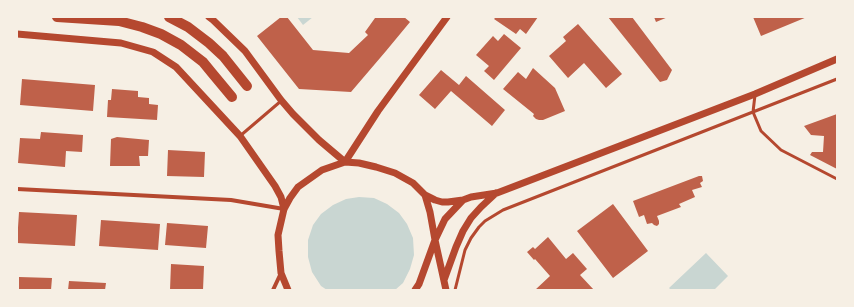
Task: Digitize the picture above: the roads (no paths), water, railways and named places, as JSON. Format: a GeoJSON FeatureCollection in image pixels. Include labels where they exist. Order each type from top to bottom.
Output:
{"type":"FeatureCollection","features":[{"type":"Feature","properties":{"kind":"main road"},"geometry":{"type":"LineString","coordinates":[[57,17],[119,21],[161,34],[203,62],[232,97]]}},
{"type":"Feature","properties":{"kind":"main road"},"geometry":{"type":"LineString","coordinates":[[169,17],[188,27],[209,43],[223,56],[247,86]]}},
{"type":"Feature","properties":{"kind":"street"},"geometry":{"type":"LineString","coordinates":[[209,17],[245,51],[293,114],[319,140],[345,162]]}},
{"type":"Feature","properties":{"kind":"street"},"geometry":{"type":"LineString","coordinates":[[345,162],[378,111],[447,17]]}},
{"type":"Feature","properties":{"kind":"street"},"geometry":{"type":"LineString","coordinates":[[17,34],[121,43],[153,52],[176,67],[240,136],[275,186],[281,197],[284,209]]}},
{"type":"Feature","properties":{"kind":"street"},"geometry":{"type":"LineString","coordinates":[[425,195],[435,200],[448,202],[497,192],[755,94],[837,59]]}},
{"type":"Feature","properties":{"kind":"street"},"geometry":{"type":"LineString","coordinates":[[288,290],[282,273],[278,235],[284,209],[298,187],[322,170],[345,162],[359,163],[395,173],[414,183],[420,188],[425,195],[430,212],[446,290]]}},
{"type":"Feature","properties":{"kind":"street"},"geometry":{"type":"LineString","coordinates":[[17,189],[231,200],[284,209]]}},
{"type":"Feature","properties":{"kind":"street"},"geometry":{"type":"LineString","coordinates":[[442,290],[444,280],[463,231],[476,212],[497,192]]}},
{"type":"Feature","properties":{"kind":"street"},"geometry":{"type":"LineString","coordinates":[[415,290],[419,284],[435,240],[445,219],[463,200]]}},
{"type":"Feature","properties":{"kind":"street"},"geometry":{"type":"LineString","coordinates":[[273,290],[282,273]]}},
{"type":"Feature","properties":{"kind":"lane"},"geometry":{"type":"LineString","coordinates":[[455,290],[465,250],[471,238],[485,221],[503,210],[837,79]]}},
{"type":"Feature","properties":{"kind":"lane"},"geometry":{"type":"LineString","coordinates":[[755,94],[753,112],[761,131],[781,150],[837,179]]}},
{"type":"Feature","properties":{"kind":"lane"},"geometry":{"type":"LineString","coordinates":[[240,136],[281,100]]}}]}
